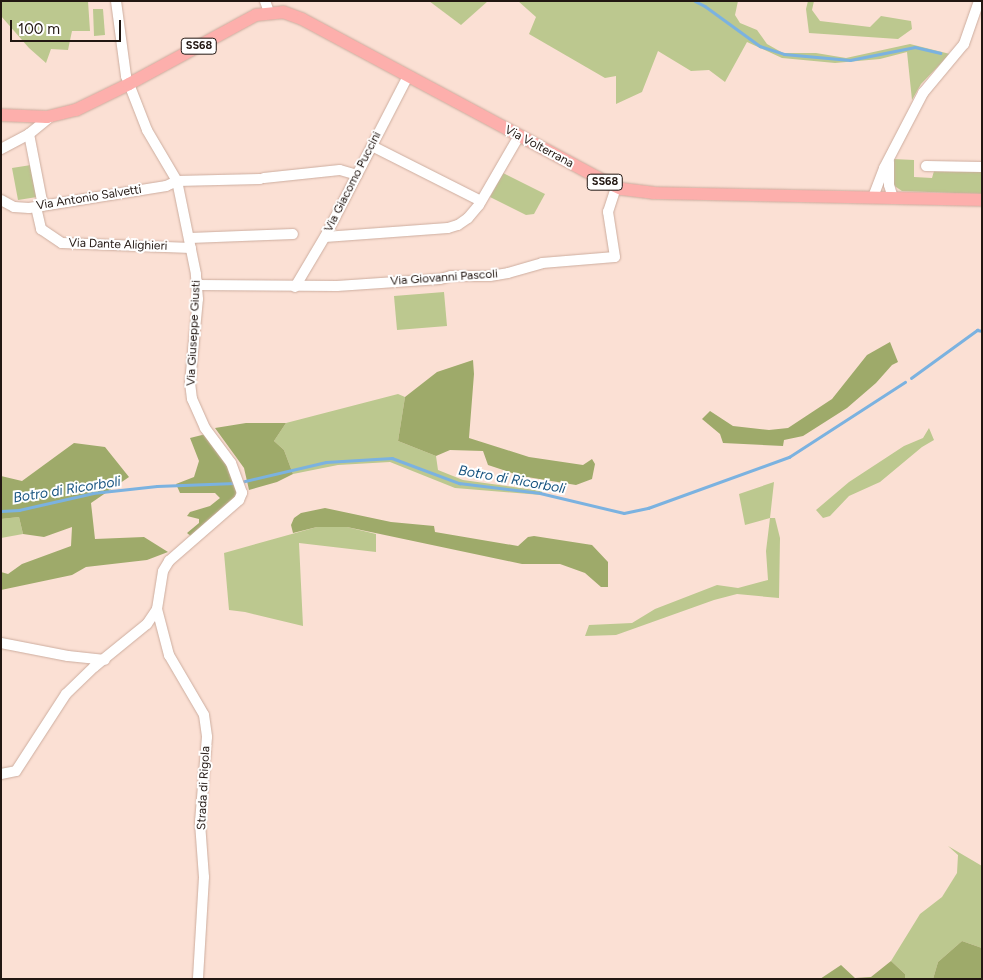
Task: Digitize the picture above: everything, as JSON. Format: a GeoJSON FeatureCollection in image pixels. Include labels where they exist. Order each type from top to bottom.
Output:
{"type":"FeatureCollection","features":[{"type":"Feature","properties":{"kind":"main road","name":"SS68"},"geometry":{"type":"LineString","coordinates":[[1,115],[51,116],[88,105],[256,15],[267,7]]}},
{"type":"Feature","properties":{"kind":"main road","name":"Via Volterrana"},"geometry":{"type":"LineString","coordinates":[[267,7],[295,15],[616,187],[652,193],[982,200]]}},
{"type":"Feature","properties":{"kind":"street","name":"Via Giuseppe Giusti"},"geometry":{"type":"LineString","coordinates":[[116,1],[129,84],[149,136],[177,181],[191,243],[198,285],[191,392],[205,428],[235,471],[242,491],[239,500],[168,561],[164,571],[157,609]]}},
{"type":"Feature","properties":{"kind":"street"},"geometry":{"type":"LineString","coordinates":[[872,197],[923,92],[964,44],[980,3]]}},
{"type":"Feature","properties":{"kind":"street","name":"Via Giacomo Puccini"},"geometry":{"type":"LineString","coordinates":[[295,287],[324,237],[408,76]]}},
{"type":"Feature","properties":{"kind":"street"},"geometry":{"type":"LineString","coordinates":[[1,148],[29,134],[51,116]]}},
{"type":"Feature","properties":{"kind":"street","name":"Via Dante Alighieri"},"geometry":{"type":"LineString","coordinates":[[29,134],[40,207],[41,228],[62,243],[191,243],[293,234]]}},
{"type":"Feature","properties":{"kind":"street"},"geometry":{"type":"LineString","coordinates":[[324,237],[448,228],[466,220],[482,201],[519,136]]}},
{"type":"Feature","properties":{"kind":"street"},"geometry":{"type":"LineString","coordinates":[[372,146],[482,201]]}},
{"type":"Feature","properties":{"kind":"street"},"geometry":{"type":"LineString","coordinates":[[889,159],[888,180],[893,198]]}},
{"type":"Feature","properties":{"kind":"street"},"geometry":{"type":"LineString","coordinates":[[926,166],[982,167]]}},
{"type":"Feature","properties":{"kind":"street","name":"Via Antonio Salvetti"},"geometry":{"type":"LineString","coordinates":[[1,200],[20,208],[40,207],[166,186],[177,181],[262,178],[340,170],[357,175]]}},
{"type":"Feature","properties":{"kind":"street","name":"Via Giovanni Pascoli"},"geometry":{"type":"LineString","coordinates":[[198,285],[337,286],[440,279],[451,276],[490,276],[542,263],[615,257],[608,212],[616,187]]}},
{"type":"Feature","properties":{"kind":"street"},"geometry":{"type":"LineString","coordinates":[[1,774],[16,771],[66,694],[94,667],[139,633],[157,609]]}},
{"type":"Feature","properties":{"kind":"street","name":"Strada di Rigola"},"geometry":{"type":"LineString","coordinates":[[157,609],[169,655],[204,714],[207,737],[200,823],[204,876],[198,979]]}},
{"type":"Feature","properties":{"kind":"street"},"geometry":{"type":"LineString","coordinates":[[1,642],[68,656],[105,660]]}},
{"type":"Feature","properties":{"kind":"green space"},"geometry":{"type":"Polygon","coordinates":[[[1,1],[88,1],[90,31],[72,31],[68,50],[51,49],[46,63],[29,48],[1,16],[1,1]]]}},
{"type":"Feature","properties":{"kind":"green space"},"geometry":{"type":"Polygon","coordinates":[[[429,1],[488,1],[461,25],[429,1]]]}},
{"type":"Feature","properties":{"kind":"green space"},"geometry":{"type":"Polygon","coordinates":[[[518,1],[738,1],[735,15],[740,23],[757,30],[767,44],[783,53],[816,53],[846,58],[910,44],[950,54],[921,84],[912,100],[907,52],[880,59],[835,63],[782,58],[747,42],[725,82],[709,70],[691,71],[658,51],[642,92],[616,104],[616,76],[605,78],[529,34],[536,17],[518,1]]]}},
{"type":"Feature","properties":{"kind":"green space"},"geometry":{"type":"Polygon","coordinates":[[[808,1],[814,1],[812,10],[820,21],[870,27],[881,16],[911,21],[912,29],[898,39],[809,33],[806,9],[808,1]]]}},
{"type":"Feature","properties":{"kind":"green space"},"geometry":{"type":"Polygon","coordinates":[[[93,9],[103,9],[105,35],[94,36],[93,9]]]}},
{"type":"Feature","properties":{"kind":"green space"},"geometry":{"type":"Polygon","coordinates":[[[893,159],[914,160],[914,177],[932,178],[934,171],[982,172],[982,194],[902,191],[893,185],[893,159]]]}},
{"type":"Feature","properties":{"kind":"green space"},"geometry":{"type":"Polygon","coordinates":[[[31,165],[37,197],[18,200],[12,168],[31,165]]]}},
{"type":"Feature","properties":{"kind":"green space"},"geometry":{"type":"Polygon","coordinates":[[[503,173],[545,194],[534,214],[526,215],[490,197],[503,173]]]}},
{"type":"Feature","properties":{"kind":"green space"},"geometry":{"type":"Polygon","coordinates":[[[444,292],[447,326],[397,330],[394,296],[444,292]]]}},
{"type":"Feature","properties":{"kind":"green space"},"geometry":{"type":"Polygon","coordinates":[[[890,342],[898,362],[892,365],[876,383],[847,408],[803,436],[784,440],[783,446],[723,443],[720,434],[702,419],[710,411],[733,426],[769,430],[788,428],[832,399],[867,355],[890,342]]]}},
{"type":"Feature","properties":{"kind":"green space"},"geometry":{"type":"Polygon","coordinates":[[[473,360],[474,374],[469,438],[529,457],[583,465],[592,459],[595,464],[592,479],[576,485],[521,476],[488,465],[483,451],[450,450],[436,456],[398,441],[405,397],[437,372],[473,360]]]}},
{"type":"Feature","properties":{"kind":"green space"},"geometry":{"type":"Polygon","coordinates":[[[398,394],[405,397],[398,441],[436,456],[438,470],[463,480],[542,491],[541,495],[455,488],[390,462],[338,465],[293,474],[284,450],[274,441],[286,423],[398,394]]]}},
{"type":"Feature","properties":{"kind":"green space"},"geometry":{"type":"Polygon","coordinates":[[[246,423],[286,423],[274,441],[284,450],[293,474],[277,482],[249,490],[244,468],[215,428],[246,423]]]}},
{"type":"Feature","properties":{"kind":"green space"},"geometry":{"type":"Polygon","coordinates":[[[929,428],[934,440],[922,447],[880,482],[849,496],[830,516],[823,518],[816,510],[849,482],[904,446],[923,438],[929,428]]]}},
{"type":"Feature","properties":{"kind":"green space"},"geometry":{"type":"Polygon","coordinates":[[[206,434],[231,472],[239,490],[237,496],[193,538],[187,533],[199,523],[199,519],[187,516],[190,512],[210,506],[220,498],[215,493],[180,493],[176,484],[194,477],[199,461],[190,438],[206,434]]]}},
{"type":"Feature","properties":{"kind":"green space"},"geometry":{"type":"Polygon","coordinates":[[[74,443],[105,447],[129,477],[91,503],[95,539],[144,537],[168,552],[147,560],[86,567],[72,575],[1,590],[1,572],[8,574],[22,564],[71,546],[72,527],[44,537],[23,534],[19,517],[1,519],[1,476],[22,481],[74,443]]]}},
{"type":"Feature","properties":{"kind":"green space"},"geometry":{"type":"Polygon","coordinates":[[[774,482],[770,518],[745,525],[739,494],[774,482]]]}},
{"type":"Feature","properties":{"kind":"green space"},"geometry":{"type":"Polygon","coordinates":[[[325,508],[391,522],[434,526],[435,532],[518,546],[528,537],[534,536],[592,545],[608,562],[608,587],[601,587],[585,573],[560,564],[522,564],[347,527],[317,527],[293,533],[291,525],[294,518],[301,513],[325,508]]]}},
{"type":"Feature","properties":{"kind":"green space"},"geometry":{"type":"Polygon","coordinates":[[[19,517],[23,534],[1,538],[1,519],[19,517]]]}},
{"type":"Feature","properties":{"kind":"green space"},"geometry":{"type":"Polygon","coordinates":[[[770,518],[775,518],[780,538],[779,598],[737,594],[714,600],[616,635],[585,636],[589,625],[632,623],[655,609],[717,585],[738,588],[768,580],[766,551],[770,518]]]}},
{"type":"Feature","properties":{"kind":"green space"},"geometry":{"type":"Polygon","coordinates":[[[317,527],[347,527],[376,534],[376,552],[299,543],[303,626],[229,610],[224,553],[317,527]]]}},
{"type":"Feature","properties":{"kind":"green space"},"geometry":{"type":"Polygon","coordinates":[[[948,846],[982,866],[982,948],[962,941],[938,962],[933,979],[905,979],[905,974],[891,961],[920,914],[942,897],[957,873],[958,855],[948,846]]]}},
{"type":"Feature","properties":{"kind":"green space"},"geometry":{"type":"Polygon","coordinates":[[[962,941],[982,948],[982,979],[933,979],[938,962],[962,941]]]}},
{"type":"Feature","properties":{"kind":"green space"},"geometry":{"type":"Polygon","coordinates":[[[891,961],[905,974],[905,979],[820,979],[841,965],[855,978],[871,977],[891,961]]]}},
{"type":"Feature","properties":{"kind":"waterway"},"geometry":{"type":"LineString","coordinates":[[695,1],[705,6],[760,46],[784,54],[850,60],[915,47],[940,53]]}},
{"type":"Feature","properties":{"kind":"waterway","name":"Botro di Ricorboli"},"geometry":{"type":"LineString","coordinates":[[911,378],[977,330],[982,331]]}},
{"type":"Feature","properties":{"kind":"waterway","name":"Botro di Ricorboli"},"geometry":{"type":"LineString","coordinates":[[241,482],[326,462],[392,458],[459,483],[540,493],[624,513],[648,508],[789,457],[905,382]]}},
{"type":"Feature","properties":{"kind":"waterway","name":"Botro di Ricorboli"},"geometry":{"type":"LineString","coordinates":[[1,511],[19,510],[93,493],[157,486],[235,483]]}}]}
